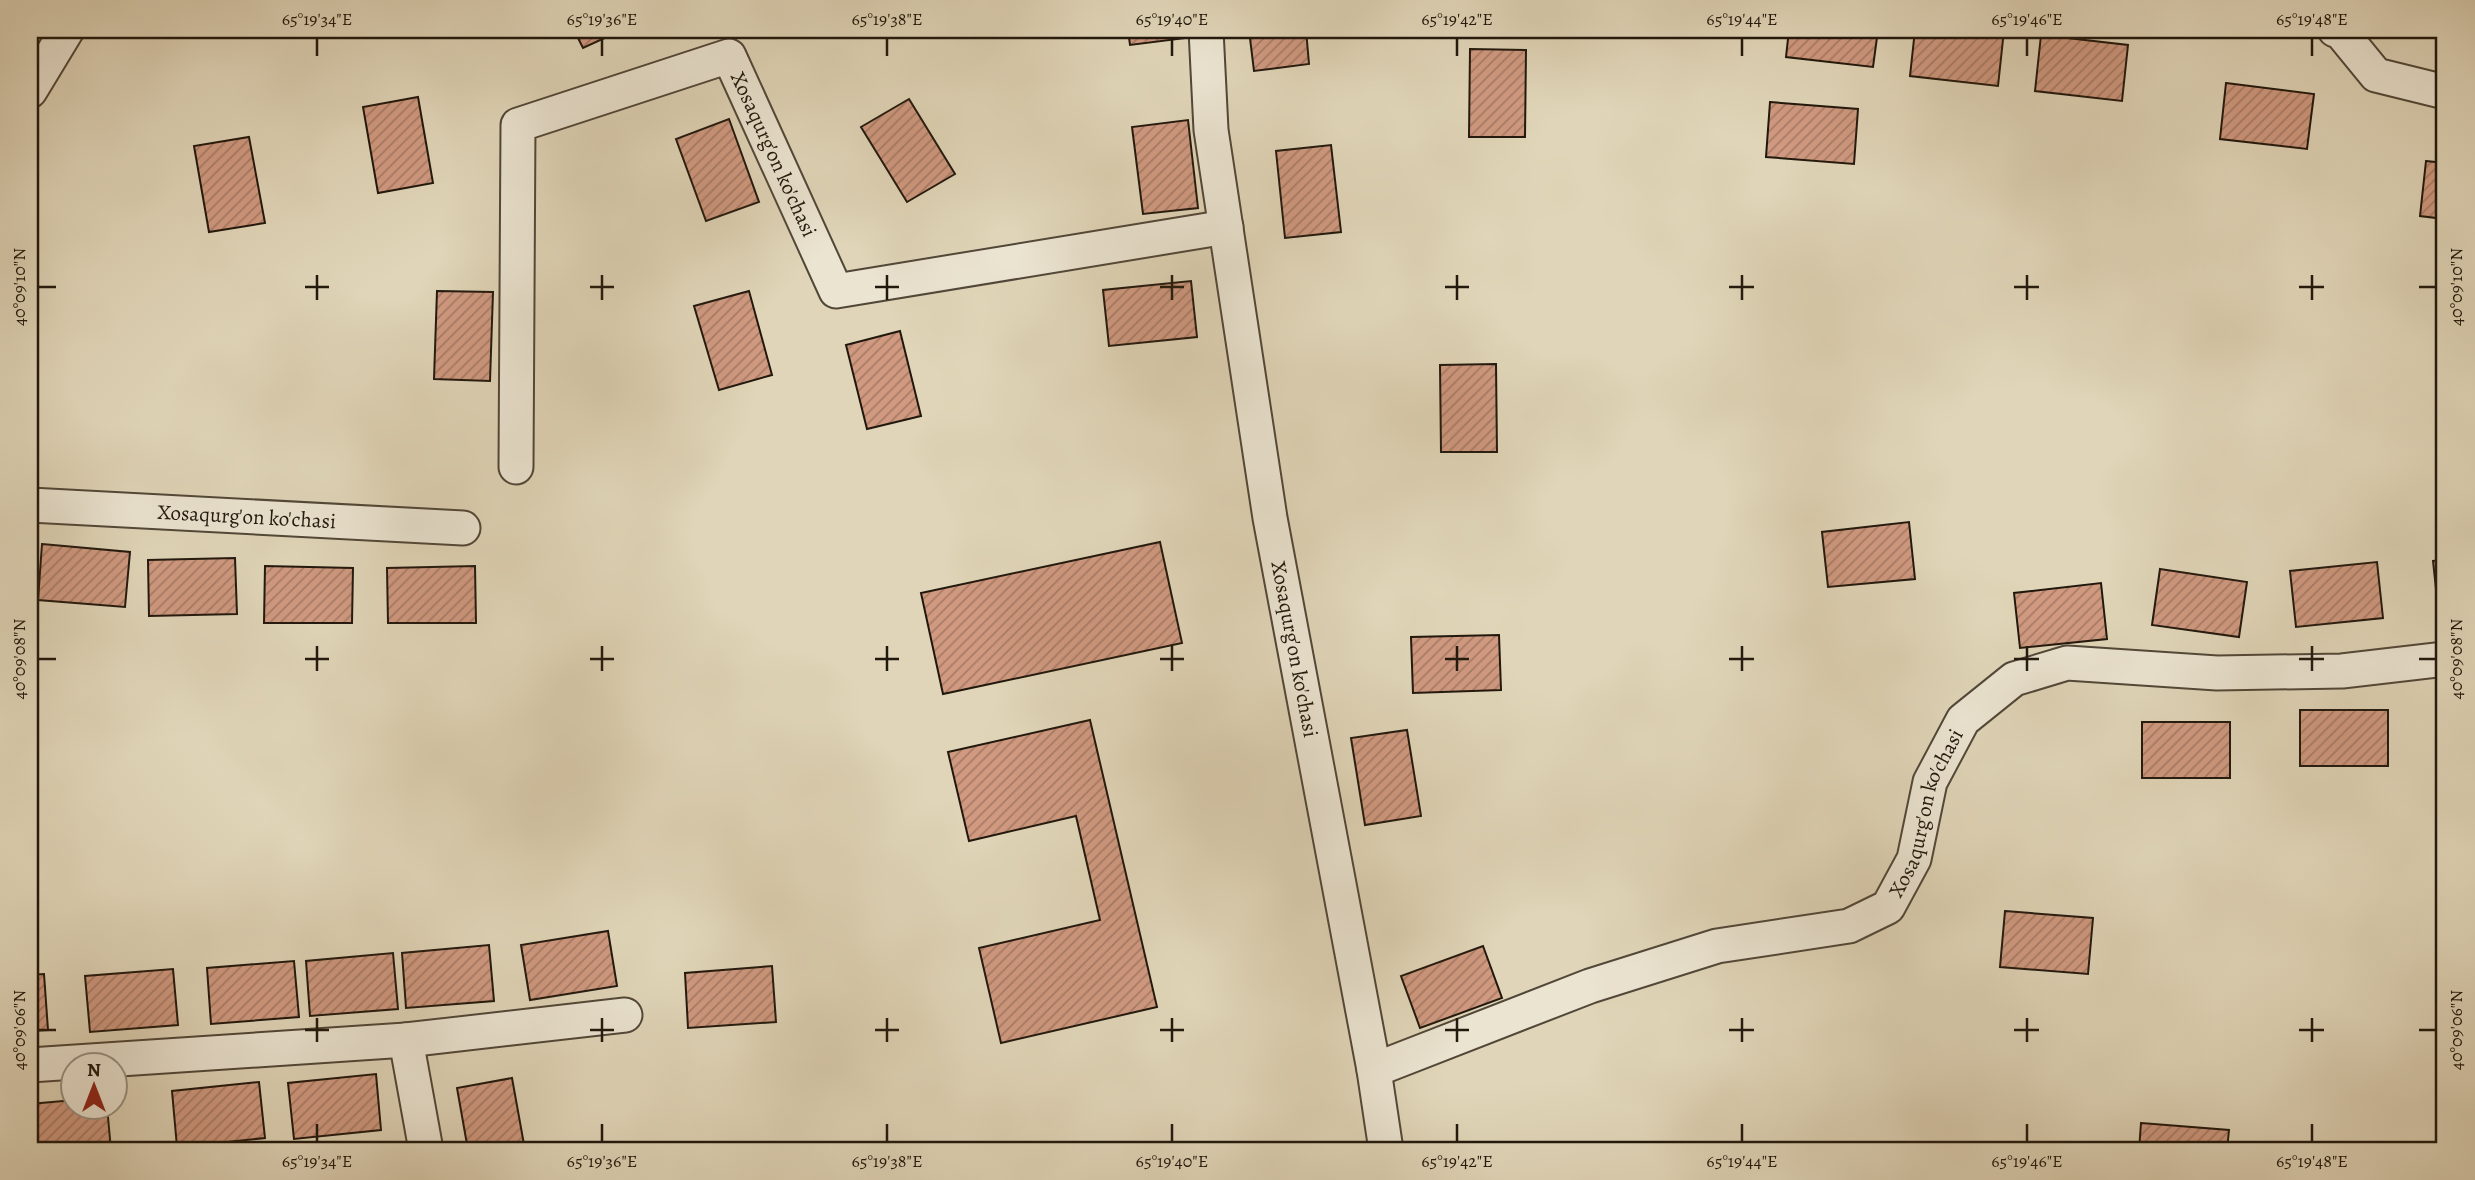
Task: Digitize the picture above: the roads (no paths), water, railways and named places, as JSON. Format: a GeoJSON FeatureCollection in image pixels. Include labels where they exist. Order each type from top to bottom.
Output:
{"type":"FeatureCollection","features":[{"type":"Feature","properties":{"kind":"street"},"geometry":{"type":"LineString","coordinates":[[30,92],[67,30]]}},
{"type":"Feature","properties":{"kind":"street","name":"Xosaqurg'on ko'chasi"},"geometry":{"type":"LineString","coordinates":[[1206,30],[1212,130],[1270,518],[1374,1070],[1386,1150]]}},
{"type":"Feature","properties":{"kind":"street"},"geometry":{"type":"LineString","coordinates":[[2335,30],[2340,31],[2376,75],[2445,92]]}},
{"type":"Feature","properties":{"kind":"street","name":"Xosaqurg'on ko'chasi"},"geometry":{"type":"LineString","coordinates":[[516,467],[518,125],[729,56],[836,291],[1226,227]]}},
{"type":"Feature","properties":{"kind":"street","name":"Xosaqurg'on ko'chasi"},"geometry":{"type":"LineString","coordinates":[[30,505],[463,528]]}},
{"type":"Feature","properties":{"kind":"street","name":"Xosaqurg'on ko'chasi"},"geometry":{"type":"LineString","coordinates":[[1374,1070],[1603,982],[1717,946],[1849,926],[1888,907],[1914,859],[1930,782],[1963,720],[2014,680],[2067,663],[2217,673],[2342,671],[2445,659]]}},
{"type":"Feature","properties":{"kind":"street"},"geometry":{"type":"LineString","coordinates":[[30,1065],[406,1040],[625,1015]]}},
{"type":"Feature","properties":{"kind":"street"},"geometry":{"type":"LineString","coordinates":[[406,1040],[426,1150]]}}]}
